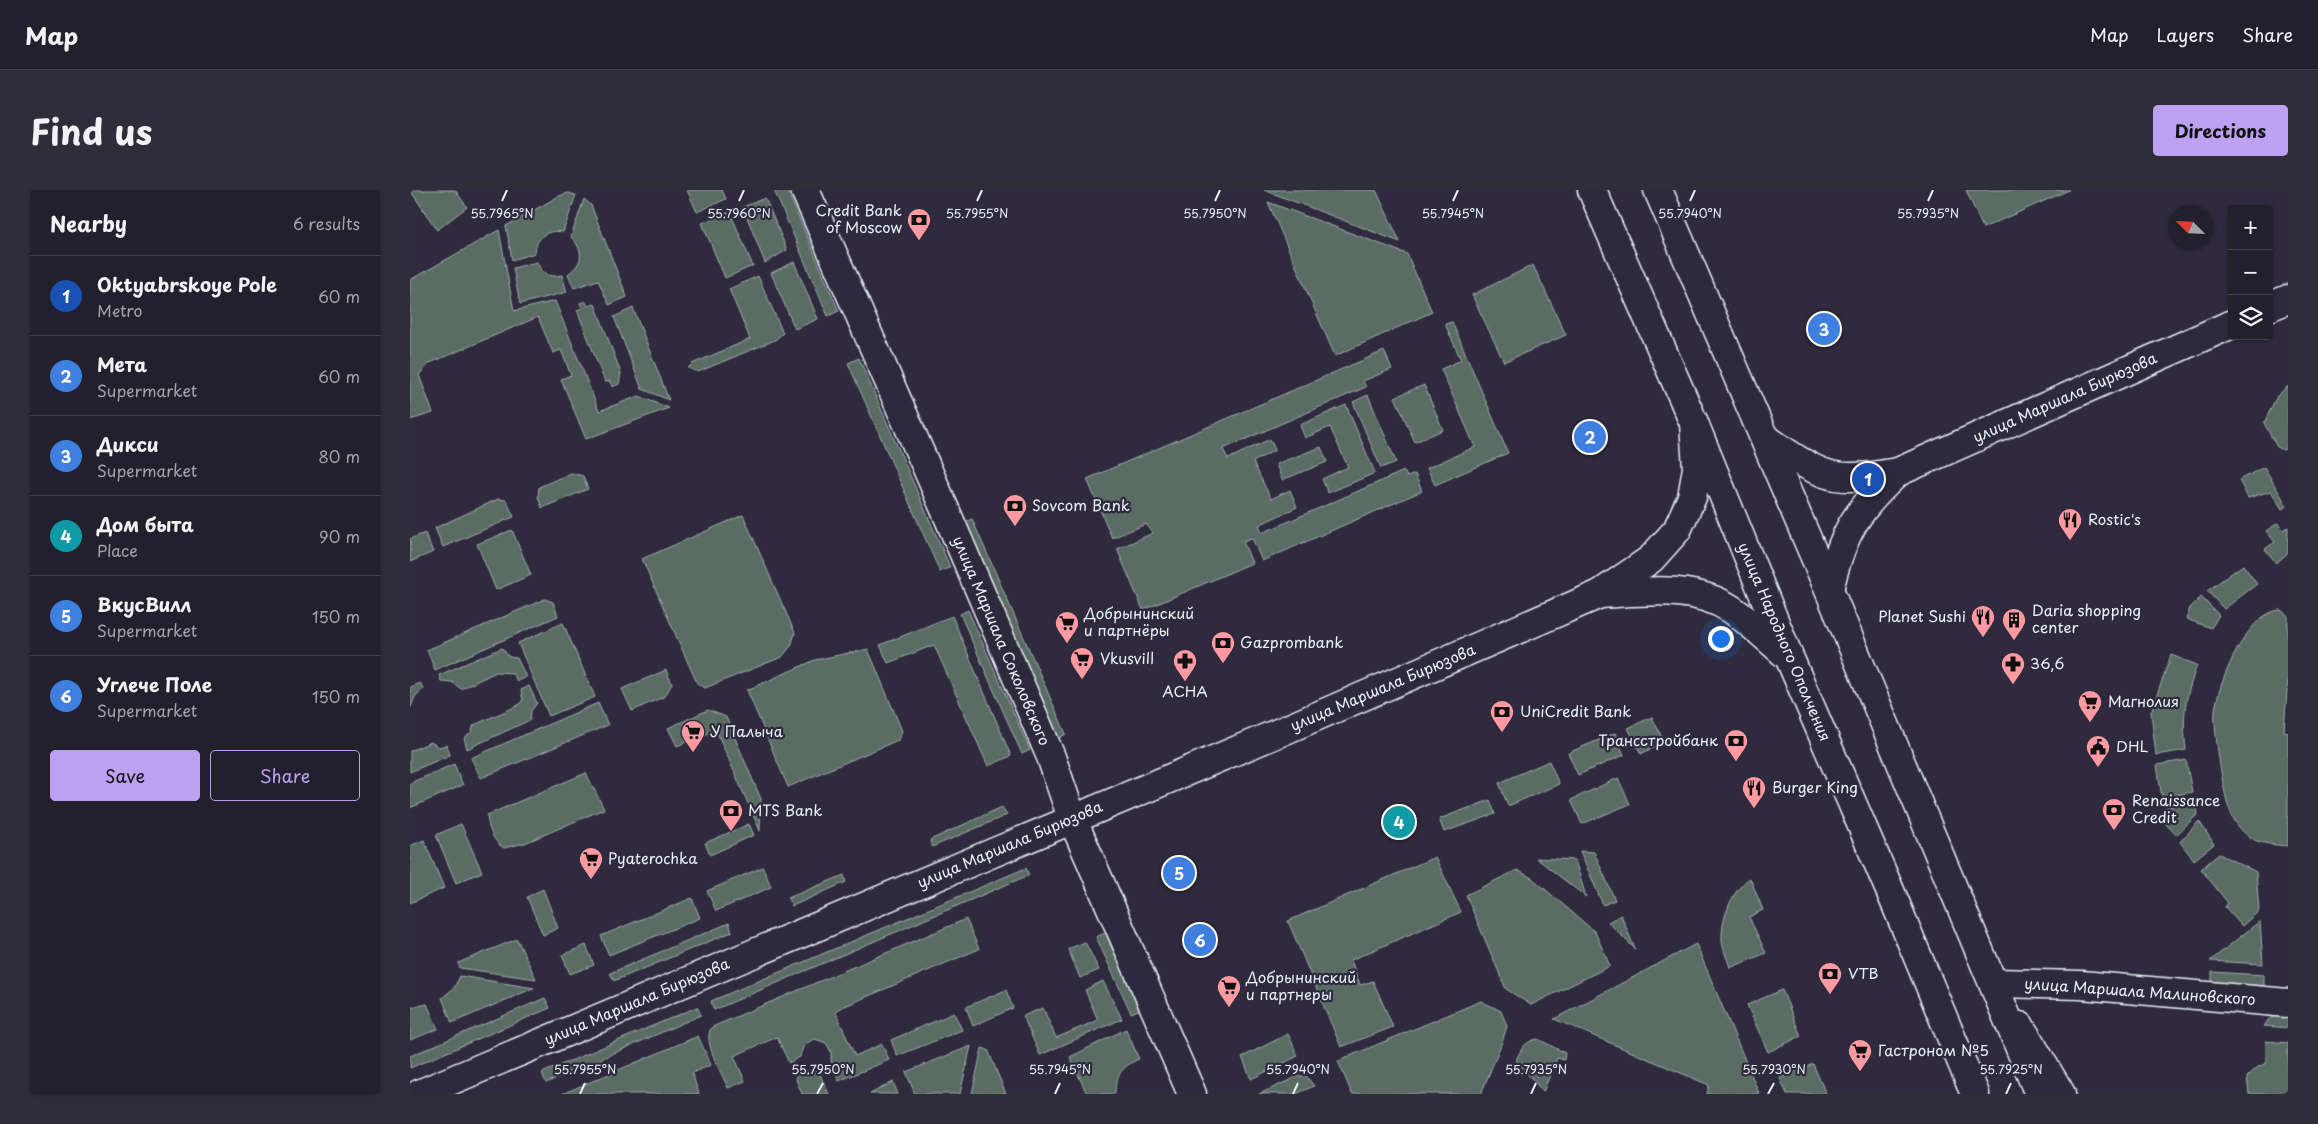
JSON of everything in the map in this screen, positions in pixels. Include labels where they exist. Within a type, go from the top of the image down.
[{"type":"main road","name":"улица Маршала Соколовского","points":[[805,190],[1051,757],[1072,818],[1192,1094]]},
{"type":"main road","name":"улица Народного Ополчения","points":[[1592,190],[1694,423],[1789,657],[1975,1094]]},
{"type":"main road","points":[[1658,190],[1765,438],[2040,1094]]},
{"type":"main road","points":[[2273,306],[2288,299]]},
{"type":"main road","name":"улица Маршала Бирюзова","points":[[1765,438],[1802,462],[1835,476],[1868,476],[1898,472],[2228,326]]},
{"type":"main road","name":"улица Маршала Бирюзова","points":[[419,1094],[1278,733],[1600,594],[1652,559],[1677,530],[1692,497],[1697,468],[1694,423]]},
{"type":"main road","name":"улица Маршала Бирюзова","points":[[1829,590],[1836,558],[1851,524],[1875,493],[1898,472]]},
{"type":"main road","name":"улица Маршала Бирюзова","points":[[1600,594],[1664,590],[1701,596],[1730,608],[1789,657]]},
{"type":"main road","points":[[1993,982],[2061,1094]]},
{"type":"main road","name":"улица Маршала Малиновского","points":[[1993,982],[2081,985],[2288,1003]]},
{"type":"green space","points":[[410,190],[455,190],[467,207],[437,230]]},
{"type":"green space","points":[[687,190],[722,190],[726,199],[697,212]]},
{"type":"green space","points":[[774,190],[787,190],[839,311],[828,316]]},
{"type":"green space","points":[[1264,190],[1376,190],[1400,242]]},
{"type":"green space","points":[[1966,190],[2069,190],[1983,228]]},
{"type":"green space","points":[[568,193],[576,195],[563,232],[557,231],[543,235],[536,247],[535,253],[512,260],[506,226],[559,196]]},
{"type":"green space","points":[[765,198],[787,250],[765,263],[743,207]]},
{"type":"green space","points":[[584,199],[591,205],[627,297],[609,305],[598,280],[574,288],[568,274],[579,261],[580,252],[571,237]]},
{"type":"green space","points":[[1268,202],[1407,254],[1432,312],[1335,356]]},
{"type":"green space","points":[[730,212],[753,266],[725,278],[702,223]]},
{"type":"green space","points":[[499,230],[514,311],[555,301],[599,411],[639,396],[669,408],[586,439],[561,379],[571,375],[561,350],[553,353],[538,317],[430,363],[419,375],[433,413],[410,420],[410,280]]},
{"type":"green space","points":[[537,262],[541,270],[546,274],[553,276],[562,275],[567,292],[520,304],[513,268]]},
{"type":"green space","points":[[794,262],[818,319],[795,329],[771,273]]},
{"type":"green space","points":[[1533,265],[1566,335],[1504,362],[1472,295]]},
{"type":"green space","points":[[758,276],[783,333],[775,340],[698,372],[688,368],[692,364],[750,339],[729,289]]},
{"type":"green space","points":[[585,301],[588,306],[595,304],[621,373],[619,384],[612,387],[610,381],[605,382],[577,310],[582,308],[580,303]]},
{"type":"green space","points":[[633,308],[669,400],[642,389],[614,317]]},
{"type":"green space","points":[[1452,322],[1508,453],[1435,485],[1427,468],[1475,447],[1441,369],[1461,360],[1445,324]]},
{"type":"green space","points":[[1384,351],[1392,369],[1363,381],[1366,387],[1223,449],[1228,459],[1270,439],[1275,450],[1253,462],[1271,499],[1290,490],[1297,507],[1259,525],[1262,533],[1404,471],[1407,477],[1415,474],[1422,491],[1262,561],[1252,538],[1243,541],[1252,563],[1143,610],[1117,549],[1153,533],[1146,524],[1112,538],[1087,479]]},
{"type":"green space","points":[[859,358],[950,567],[940,572],[848,363]]},
{"type":"green space","points":[[1424,385],[1443,430],[1415,442],[1395,397]]},
{"type":"green space","points":[[2288,386],[2288,448],[2283,450],[2277,447],[2264,423],[2277,396]]},
{"type":"green space","points":[[1368,395],[1396,462],[1381,468],[1353,402]]},
{"type":"green space","points":[[1346,405],[1375,473],[1328,493],[1322,479],[1348,467],[1330,427],[1305,438],[1300,425]]},
{"type":"green space","points":[[1321,447],[1327,462],[1282,480],[1276,464]]},
{"type":"green space","points":[[2264,467],[2287,506],[2282,509],[2271,491],[2248,498],[2239,480]]},
{"type":"green space","points":[[571,473],[583,476],[588,489],[542,508],[538,497],[539,487]]},
{"type":"green space","points":[[498,499],[506,500],[514,517],[443,547],[435,528]]},
{"type":"green space","points":[[743,515],[795,633],[791,646],[782,657],[705,688],[697,683],[642,559]]},
{"type":"green space","points":[[972,519],[1066,734],[1059,738],[965,522]]},
{"type":"green space","points":[[2278,523],[2283,530],[2288,527],[2288,553],[2276,563],[2265,549],[2275,542],[2266,531]]},
{"type":"green space","points":[[512,530],[531,575],[496,590],[477,544]]},
{"type":"green space","points":[[425,533],[433,552],[410,562],[410,539]]},
{"type":"green space","points":[[2243,565],[2257,584],[2224,609],[2207,591]]},
{"type":"green space","points":[[2201,597],[2219,615],[2211,628],[2186,619],[2190,608]]},
{"type":"green space","points":[[545,599],[553,602],[558,616],[435,670],[427,650]]},
{"type":"green space","points":[[968,610],[1030,750],[1022,754],[960,614]]},
{"type":"green space","points":[[2281,610],[2288,616],[2288,677],[2284,731],[2288,732],[2288,846],[2259,842],[2243,832],[2235,821],[2229,808],[2224,788],[2215,718],[2215,710],[2222,682],[2237,650],[2257,622],[2269,613]]},
{"type":"green space","points":[[952,616],[1011,756],[988,766],[934,645],[888,663],[880,645]]},
{"type":"green space","points":[[563,623],[595,697],[549,716],[518,643]]},
{"type":"green space","points":[[502,648],[509,657],[517,658],[526,677],[517,681],[512,673],[496,672],[461,689],[452,682],[441,681],[439,675]]},
{"type":"green space","points":[[868,649],[902,731],[898,740],[788,787],[747,690],[815,660]]},
{"type":"green space","points":[[2171,655],[2197,665],[2185,707],[2186,750],[2156,755],[2151,712]]},
{"type":"green space","points":[[666,670],[672,684],[665,696],[632,711],[622,689]]},
{"type":"green space","points":[[420,683],[423,688],[415,697],[410,709],[410,687]]},
{"type":"green space","points":[[529,686],[537,703],[531,711],[530,720],[467,749],[464,738],[471,733],[474,725],[517,706],[523,700],[521,690]]},
{"type":"green space","points":[[598,703],[608,725],[481,778],[471,758]]},
{"type":"green space","points":[[708,710],[726,717],[761,799],[760,831],[716,730],[677,746],[668,728]]},
{"type":"green space","points":[[1652,717],[1664,742],[1641,754],[1628,728]]},
{"type":"green space","points":[[1615,733],[1624,755],[1578,775],[1568,753]]},
{"type":"green space","points":[[431,742],[438,747],[447,745],[450,755],[410,772],[410,751]]},
{"type":"green space","points":[[2186,760],[2192,792],[2162,798],[2157,765]]},
{"type":"green space","points":[[1549,761],[1559,784],[1508,806],[1499,783]]},
{"type":"green space","points":[[454,764],[463,785],[410,808],[410,783]]},
{"type":"green space","points":[[586,773],[604,809],[525,843],[504,848],[494,838],[487,815]]},
{"type":"green space","points":[[1618,778],[1630,804],[1582,824],[1571,800]]},
{"type":"green space","points":[[1490,800],[1495,814],[1444,832],[1439,819]]},
{"type":"green space","points":[[2195,800],[2198,814],[2176,835],[2166,824],[2164,808]]},
{"type":"green space","points":[[1002,807],[1007,815],[932,847],[930,840]]},
{"type":"green space","points":[[2199,821],[2214,844],[2194,860],[2180,842]]},
{"type":"green space","points":[[461,824],[482,872],[456,883],[436,835]]},
{"type":"green space","points":[[749,824],[754,835],[710,855],[705,843]]},
{"type":"green space","points":[[424,840],[444,888],[410,903],[410,846]]},
{"type":"green space","points":[[1580,851],[1594,852],[1615,900],[1603,905]]},
{"type":"green space","points":[[2219,854],[2256,872],[2259,911],[2242,926],[2225,907],[2228,903],[2201,869]]},
{"type":"green space","points":[[1435,857],[1461,912],[1351,960],[1360,985],[1373,981],[1393,1027],[1341,1047],[1288,921]]},
{"type":"green space","points":[[1536,858],[1575,860],[1586,897]]},
{"type":"green space","points":[[763,867],[771,887],[716,911],[707,891]]},
{"type":"green space","points":[[1026,868],[1029,875],[714,1010],[711,1001]]},
{"type":"green space","points":[[1517,870],[1532,878],[1595,932],[1610,966],[1531,1005],[1506,989],[1466,895]]},
{"type":"green space","points":[[844,875],[846,882],[792,906],[788,898]]},
{"type":"green space","points":[[1750,878],[1763,910],[1749,917],[1766,953],[1730,968],[1722,941],[1724,920],[1738,889]]},
{"type":"green space","points":[[543,889],[558,928],[543,935],[527,897]]},
{"type":"green space","points":[[692,898],[700,918],[609,955],[601,936]]},
{"type":"green space","points":[[1621,915],[1635,949],[1608,922]]},
{"type":"green space","points":[[966,919],[979,949],[838,1009],[836,1013],[855,1056],[882,1044],[889,1060],[839,1081],[831,1061],[831,1052],[826,1043],[815,1039],[804,1046],[800,1057],[789,1063],[777,1037],[734,1056],[745,1081],[728,1088],[717,1066],[711,1048],[709,1033],[712,1027]]},
{"type":"green space","points":[[2260,921],[2263,964],[2210,961]]},
{"type":"green space","points":[[729,923],[732,932],[614,981],[610,973]]},
{"type":"green space","points":[[1109,931],[1141,1009],[1131,1013],[1096,937]]},
{"type":"green space","points":[[517,939],[536,979],[460,968],[458,963]]},
{"type":"green space","points":[[1085,942],[1099,970],[1080,978],[1068,949]]},
{"type":"green space","points":[[1696,944],[1759,1094],[1707,1094],[1709,1085],[1554,1019]]},
{"type":"green space","points":[[586,945],[594,965],[570,974],[562,955]]},
{"type":"green space","points":[[2212,972],[2264,975],[2264,988],[2212,986]]},
{"type":"green space","points":[[460,976],[534,988],[452,1023],[442,998],[454,988]]},
{"type":"green space","points":[[1103,981],[1122,1019],[1040,1055],[1023,1016],[1043,1008],[1056,1038],[1098,1020],[1085,990]]},
{"type":"green space","points":[[1006,990],[1013,1008],[973,1026],[966,1007]]},
{"type":"green space","points":[[1782,990],[1801,1036],[1768,1052],[1747,1005]]},
{"type":"green space","points":[[545,998],[550,1008],[410,1068],[410,1056]]},
{"type":"green space","points":[[1481,1001],[1501,1011],[1507,1026],[1481,1094],[1352,1094],[1338,1061]]},
{"type":"green space","points":[[427,1004],[438,1029],[410,1040],[410,1008]]},
{"type":"green space","points":[[697,1007],[701,1015],[546,1083],[542,1073]]},
{"type":"green space","points":[[954,1013],[962,1030],[897,1056],[891,1040]]},
{"type":"green space","points":[[2277,1015],[2288,1015],[2288,1028],[2264,1026],[2269,1019]]},
{"type":"green space","points":[[1126,1029],[1139,1059],[1128,1065],[1121,1072],[1116,1082],[1115,1094],[1087,1094],[1070,1057]]},
{"type":"green space","points":[[1288,1034],[1298,1056],[1251,1079],[1242,1057]]},
{"type":"green space","points":[[698,1036],[711,1065],[692,1073],[699,1094],[562,1094]]},
{"type":"green space","points":[[1538,1039],[1565,1053],[1564,1060],[1557,1058],[1543,1092],[1516,1060],[1524,1046]]},
{"type":"green space","points":[[2266,1041],[2288,1043],[2288,1094],[2249,1094],[2247,1077],[2259,1066],[2266,1064]]},
{"type":"green space","points":[[971,1046],[960,1094],[915,1094],[906,1072]]},
{"type":"green space","points":[[982,1048],[988,1050],[1006,1094],[972,1094]]},
{"type":"green space","points":[[1813,1064],[1826,1094],[1787,1094],[1780,1078]]},
{"type":"green space","points":[[812,1070],[818,1070],[829,1094],[802,1094],[795,1077]]},
{"type":"green space","points":[[1299,1076],[1306,1076],[1314,1086],[1296,1094],[1259,1094]]},
{"type":"green space","points":[[893,1082],[898,1094],[870,1094]]},
{"type":"place","name":"Credit Bank of Moscow","points":[[919,241]]},
{"type":"place","name":"Дикси","points":[[1824,329]]},
{"type":"place","name":"Мета","points":[[1590,437]]},
{"type":"place","name":"Oktyabrskoye Pole","points":[[1868,479]]},
{"type":"place","name":"Sovcom Bank","points":[[1015,527]]},
{"type":"place","name":"Rostic's","points":[[2070,541]]},
{"type":"place","name":"Planet Sushi","points":[[1983,638]]},
{"type":"place","name":"Daria shopping center","points":[[2014,641]]},
{"type":"place","name":"Добрынинский и партнёры","points":[[1067,644]]},
{"type":"place","name":"Gazprombank","points":[[1223,664]]},
{"type":"place","name":"Vkusvill","points":[[1082,680]]},
{"type":"place","name":"АСНА","points":[[1185,682]]},
{"type":"place","name":"36,6","points":[[2013,685]]},
{"type":"place","name":"Магнолия","points":[[2090,723]]},
{"type":"place","name":"UniCredit Bank","points":[[1502,733]]},
{"type":"place","name":"У Палыча","points":[[693,753]]},
{"type":"place","name":"Трансстройбанк","points":[[1736,762]]},
{"type":"place","name":"DHL","points":[[2098,768]]},
{"type":"place","name":"Burger King","points":[[1754,809]]},
{"type":"place","name":"Дом быта","points":[[1399,822]]},
{"type":"place","name":"Renaissance Credit","points":[[2114,831]]},
{"type":"place","name":"MTS Bank","points":[[731,832]]},
{"type":"place","name":"ВкусВилл","points":[[1179,873]]},
{"type":"place","name":"Pyaterochka","points":[[591,880]]},
{"type":"place","name":"Углече Поле","points":[[1200,940]]},
{"type":"place","name":"VTB","points":[[1830,995]]},
{"type":"place","name":"Добрынинский и партнеры","points":[[1229,1008]]},
{"type":"place","name":"Гастроном №5","points":[[1860,1072]]}]
